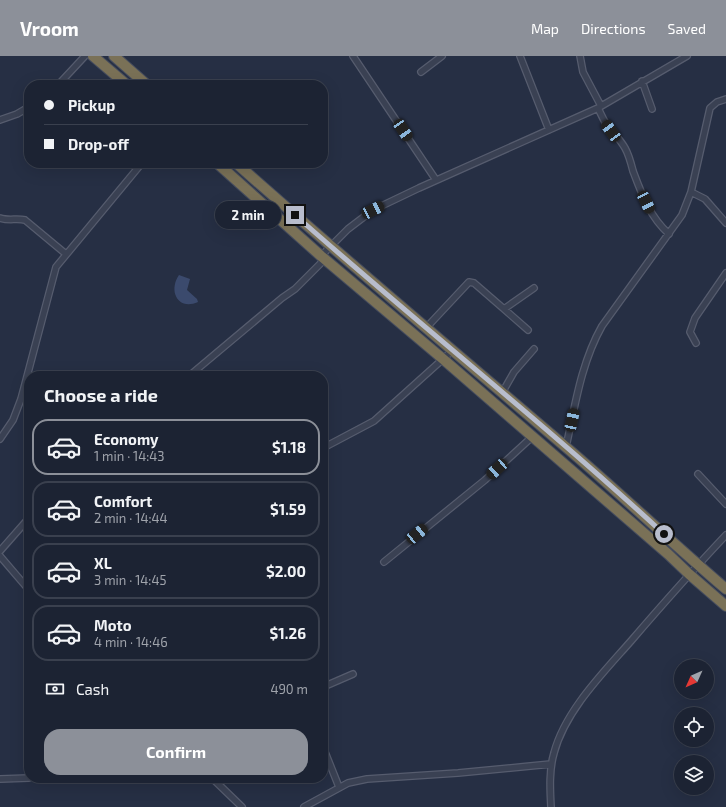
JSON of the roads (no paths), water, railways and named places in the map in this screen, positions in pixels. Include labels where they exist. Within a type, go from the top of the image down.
[{"type":"highway","points":[[93,56],[121,80]]},
{"type":"highway","points":[[114,56],[141,80]]},
{"type":"highway","points":[[223,168],[323,257],[444,359],[726,606]]},
{"type":"highway","points":[[242,168],[330,246],[631,503],[698,565],[726,588]]},
{"type":"street","points":[[63,80],[85,56]]},
{"type":"street","points":[[353,56],[436,180]]},
{"type":"street","points":[[421,72],[442,56]]},
{"type":"street","points":[[520,56],[549,130]]},
{"type":"street","points":[[580,56],[583,72],[599,107],[603,120],[611,131],[620,139],[626,150],[640,192],[651,213],[669,234]]},
{"type":"street","points":[[195,371],[282,298],[295,289],[323,257],[330,246],[348,229],[373,210],[599,107],[687,56]]},
{"type":"street","points":[[642,81],[652,109]]},
{"type":"street","points":[[566,447],[584,366],[593,343],[602,326],[682,215],[691,192],[710,108],[717,102],[726,99]]},
{"type":"street","points":[[0,120],[24,111]]},
{"type":"street","points":[[28,371],[54,271],[66,254],[138,168]]},
{"type":"street","points":[[691,192],[704,199],[726,223]]},
{"type":"street","points":[[0,218],[5,220],[25,220],[66,254]]},
{"type":"street","points":[[696,343],[690,332],[695,318],[726,273]]},
{"type":"street","points":[[426,328],[469,282],[474,283],[528,330]]},
{"type":"street","points":[[504,309],[534,288]]},
{"type":"street","points":[[502,393],[514,372],[534,349]]},
{"type":"street","points":[[328,445],[374,421],[453,350]]},
{"type":"street","points":[[0,439],[13,420],[24,387]]},
{"type":"street","points":[[384,562],[485,480],[532,437]]},
{"type":"street","points":[[698,474],[726,504]]},
{"type":"street","points":[[0,551],[24,524]]},
{"type":"street","points":[[550,807],[551,764],[554,752],[563,731],[586,692],[688,574],[726,535]]},
{"type":"street","points":[[0,556],[24,584]]},
{"type":"street","points":[[328,685],[353,674]]},
{"type":"street","points":[[328,760],[339,788]]},
{"type":"street","points":[[304,807],[348,783],[367,779],[458,773],[551,764]]},
{"type":"street","points":[[0,779],[24,778]]},
{"type":"street","points":[[217,783],[242,807]]},
{"type":"water","points":[[179,275],[190,279],[187,290],[197,299],[198,302],[185,304],[180,302],[177,298],[175,287]]}]
